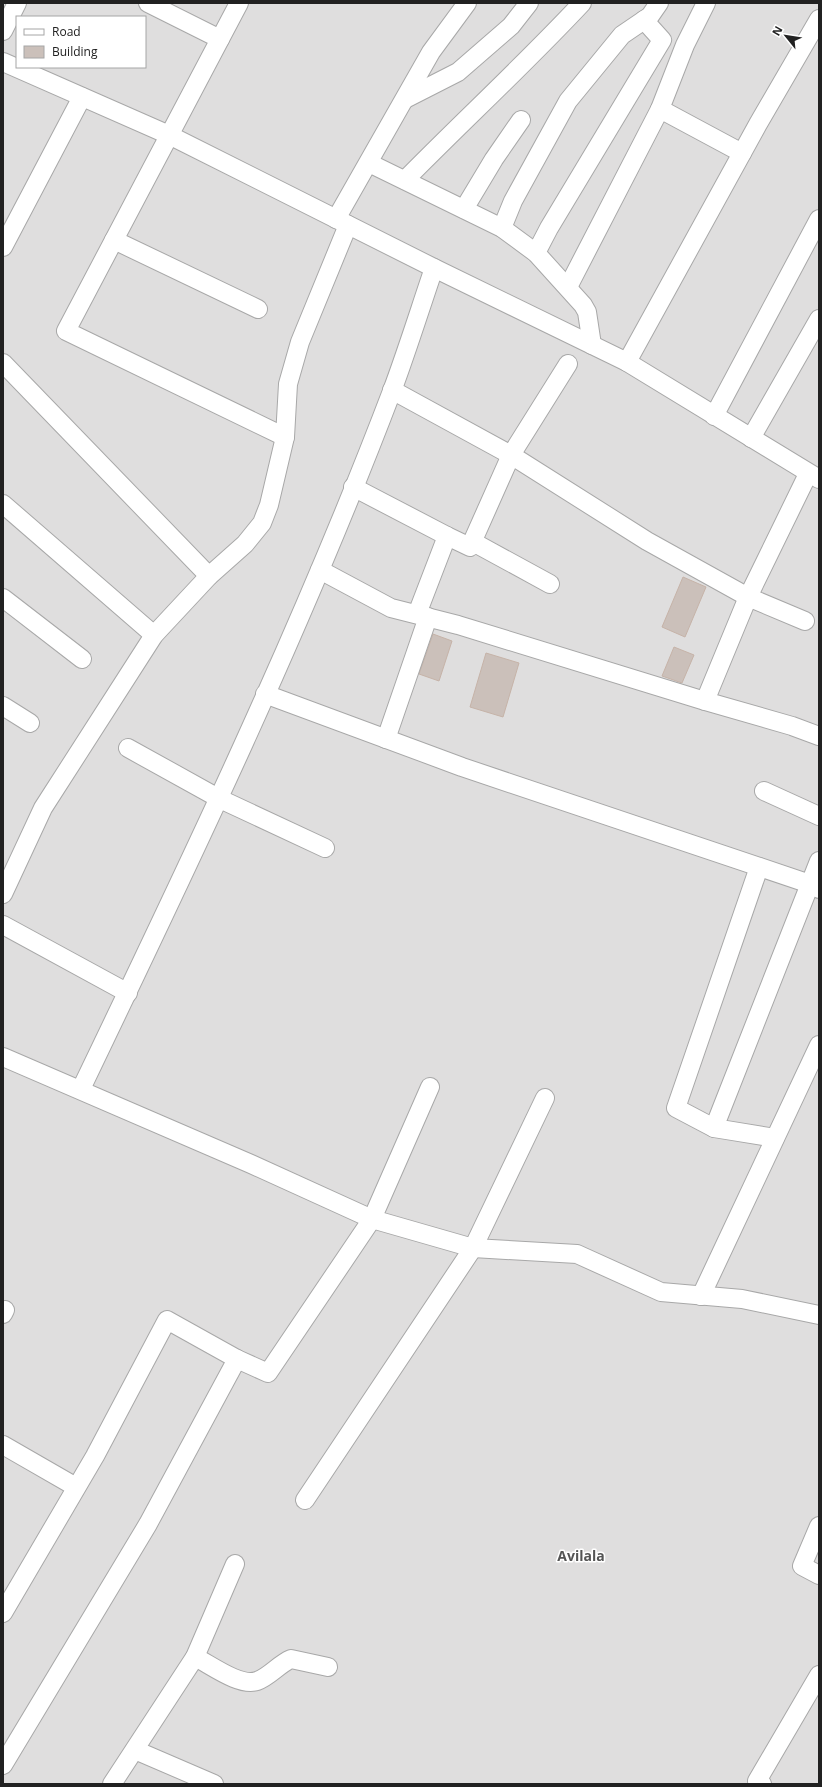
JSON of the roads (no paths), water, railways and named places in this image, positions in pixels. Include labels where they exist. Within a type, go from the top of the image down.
[{"type":"street","points":[[3,31],[17,3]]},
{"type":"street","points":[[148,3],[220,39]]},
{"type":"street","points":[[239,3],[66,331],[285,437]]},
{"type":"street","points":[[3,894],[43,808],[154,635],[209,576],[245,544],[262,523],[269,505],[285,437],[288,384],[300,342],[342,222],[369,162],[431,52],[467,3]]},
{"type":"street","points":[[405,99],[458,72],[511,26],[529,3]]},
{"type":"street","points":[[405,180],[462,122],[548,40],[582,3]]},
{"type":"street","points":[[502,228],[513,201],[568,101],[622,36],[650,16],[659,3]]},
{"type":"street","points":[[568,287],[660,109],[685,45],[706,3]]},
{"type":"street","points":[[627,362],[742,153],[819,19]]},
{"type":"street","points":[[536,253],[549,228],[662,40],[644,20]]},
{"type":"street","points":[[3,62],[16,68]]},
{"type":"street","points":[[17,68],[169,135],[434,268],[627,362],[814,476],[748,596],[705,701]]},
{"type":"street","points":[[3,247],[82,97]]},
{"type":"street","points":[[660,109],[742,153]]},
{"type":"street","points":[[464,209],[494,159],[522,120]]},
{"type":"street","points":[[369,162],[502,228],[536,253],[583,305],[586,312],[592,345]]},
{"type":"street","points":[[714,416],[819,219]]},
{"type":"street","points":[[114,240],[258,310]]},
{"type":"street","points":[[82,1089],[220,800],[320,570],[392,390],[434,268]]},
{"type":"street","points":[[751,438],[819,319]]},
{"type":"street","points":[[3,363],[209,576]]},
{"type":"street","points":[[353,487],[470,547],[511,455],[568,364]]},
{"type":"street","points":[[392,390],[511,455],[647,541],[748,596],[805,621]]},
{"type":"street","points":[[3,504],[154,635]]},
{"type":"street","points":[[386,739],[447,536]]},
{"type":"street","points":[[472,542],[550,584]]},
{"type":"street","points":[[320,570],[392,608],[792,726],[819,736]]},
{"type":"street","points":[[3,598],[82,659]]},
{"type":"street","points":[[265,694],[462,767],[814,886]]},
{"type":"street","points":[[3,706],[30,723]]},
{"type":"street","points":[[128,748],[220,800],[325,848]]},
{"type":"street","points":[[764,791],[819,816]]},
{"type":"street","points":[[714,1128],[814,886],[819,861]]},
{"type":"street","points":[[760,867],[676,1108],[714,1128],[775,1138]]},
{"type":"street","points":[[3,924],[128,993]]},
{"type":"street","points":[[701,1296],[819,1045]]},
{"type":"street","points":[[3,1057],[82,1089],[372,1219],[474,1248],[577,1254],[661,1292],[816,1309]]},
{"type":"street","points":[[3,1613],[95,1456],[167,1320],[237,1359],[268,1373],[372,1219],[430,1087]]},
{"type":"street","points":[[305,1500],[474,1248],[545,1098]]},
{"type":"street","points":[[3,1765],[148,1524],[237,1359]]},
{"type":"street","points":[[3,1445],[76,1487]]},
{"type":"street","points":[[819,1526],[802,1566],[819,1575]]},
{"type":"street","points":[[112,1784],[195,1657],[235,1564]]},
{"type":"street","points":[[195,1657],[237,1680],[248,1683],[258,1680],[291,1659],[328,1666]]},
{"type":"street","points":[[762,1784],[757,1781],[819,1675]]},
{"type":"street","points":[[135,1750],[214,1784]]},
{"type":"district","name":"Avilala","points":[[581,1556]]}]
